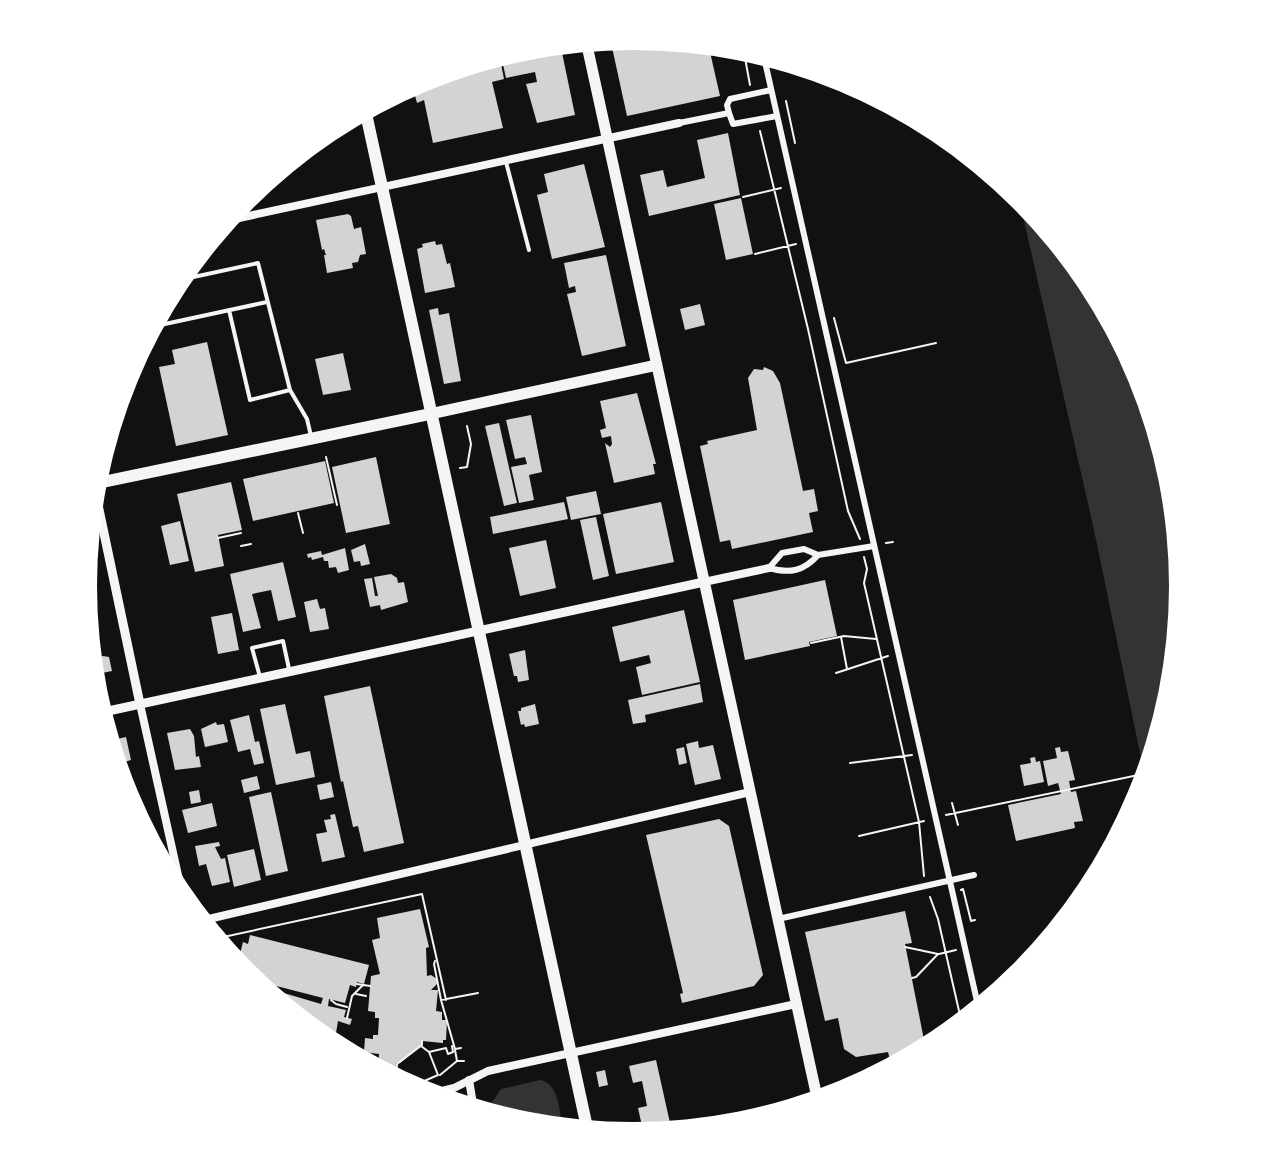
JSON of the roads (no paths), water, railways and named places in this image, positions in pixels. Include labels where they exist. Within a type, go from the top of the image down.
[{"type":"main road","points":[[588,52],[815,1090]]},
{"type":"main road","points":[[367,121],[585,1120]]},
{"type":"main road","points":[[107,480],[657,365]]},
{"type":"street","points":[[766,67],[976,997]]},
{"type":"street","points":[[771,90],[730,99],[727,105],[733,124],[777,116]]},
{"type":"street","points":[[245,216],[729,113]]},
{"type":"street","points":[[101,522],[176,865]]},
{"type":"street","points":[[769,568],[782,553],[804,549],[818,555],[874,546]]},
{"type":"street","points":[[112,710],[769,568],[785,572],[806,568],[818,555]]},
{"type":"street","points":[[213,918],[750,792]]},
{"type":"street","points":[[778,919],[974,875]]},
{"type":"street","points":[[449,1089],[488,1071],[796,1004]]},
{"type":"street","points":[[469,1080],[472,1097]]},
{"type":"lane","points":[[506,159],[529,250]]},
{"type":"lane","points":[[196,277],[258,263],[290,390],[307,419],[311,439]]},
{"type":"lane","points":[[166,324],[267,302]]},
{"type":"lane","points":[[229,310],[250,400],[290,390]]},
{"type":"lane","points":[[261,678],[252,648],[283,641],[290,672]]}]
